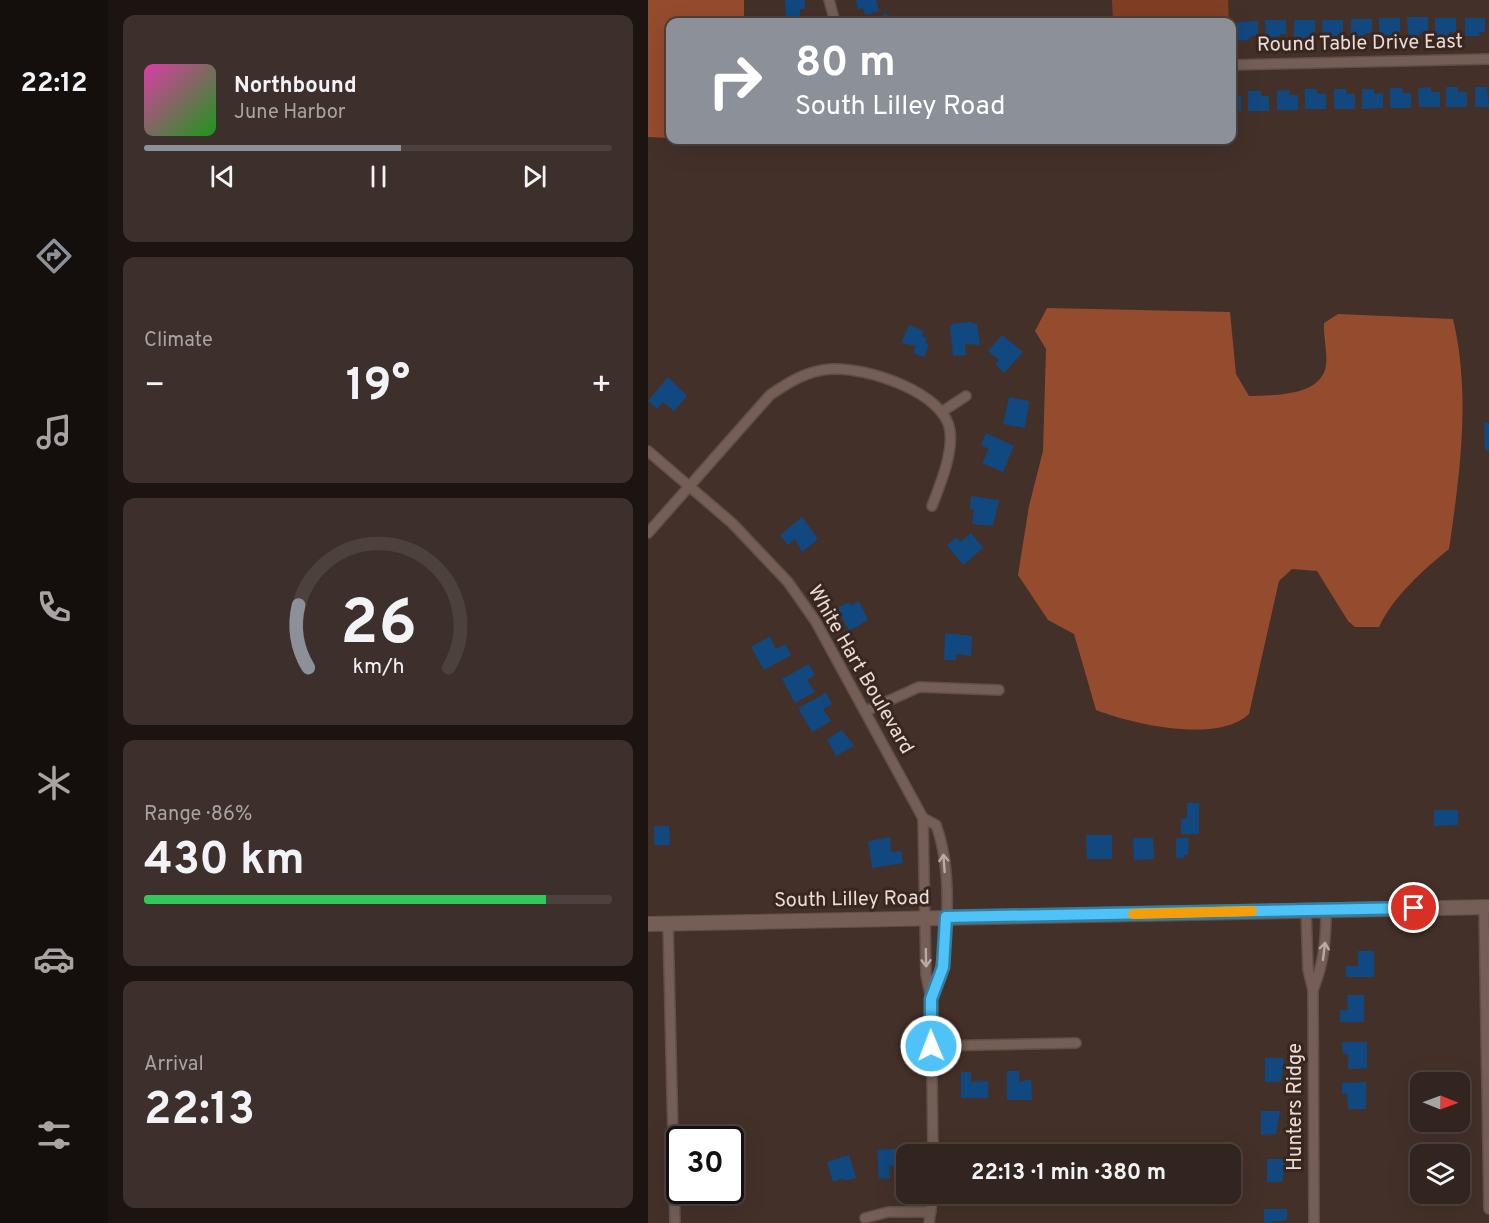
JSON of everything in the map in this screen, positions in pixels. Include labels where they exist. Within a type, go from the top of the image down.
[{"type":"street","points":[[829,0],[834,18]]},
{"type":"street","name":"Round Table Drive East","points":[[1236,65],[1489,59]]},
{"type":"street","points":[[648,533],[770,395],[794,378],[831,369],[848,370],[887,379],[916,391],[943,411],[950,431],[948,449],[932,506]]},
{"type":"street","points":[[943,411],[966,396]]},
{"type":"street","name":"White Hart Boulevard","points":[[648,451],[732,523],[788,582],[816,622],[923,818],[926,975],[931,999]]},
{"type":"street","points":[[866,711],[919,687],[999,690]]},
{"type":"street","name":"White Hart Boulevard","points":[[923,818],[936,825],[943,843],[946,917],[943,967],[931,999]]},
{"type":"street","points":[[1487,907],[1489,1209]]},
{"type":"street","name":"South Lilley Road","points":[[648,924],[1487,907]]},
{"type":"street","name":"Hunters Ridge","points":[[1306,910],[1308,969],[1313,990],[1314,1223]]},
{"type":"street","name":"Hunters Ridge","points":[[1313,990],[1322,968],[1326,910]]},
{"type":"street","points":[[668,923],[675,1223]]},
{"type":"street","points":[[931,999],[933,1144]]},
{"type":"street","points":[[931,1046],[1076,1043]]},
{"type":"street","points":[[929,1223],[932,1204]]},
{"type":"street","points":[[865,1218],[888,1212],[931,1212]]},
{"type":"shaded area","points":[[648,0],[744,0],[744,18],[666,18],[666,138],[648,137]]},
{"type":"shaded area","points":[[1112,0],[1228,0],[1229,18],[1113,18]]},
{"type":"shaded area","points":[[1047,308],[1230,312],[1236,374],[1249,396],[1292,393],[1303,390],[1320,379],[1326,365],[1324,323],[1338,314],[1453,319],[1462,376],[1463,405],[1460,463],[1449,549],[1400,595],[1379,627],[1355,627],[1348,621],[1317,571],[1292,569],[1279,581],[1249,714],[1235,723],[1196,730],[1174,728],[1131,721],[1096,710],[1074,634],[1048,620],[1018,575],[1029,506],[1043,451],[1046,349],[1035,331]]},
{"type":"building","points":[[785,0],[805,0],[805,9],[800,9],[800,18],[786,18]]},
{"type":"building","points":[[856,0],[876,0],[879,11],[865,15],[863,8],[858,10]]},
{"type":"building","points":[[885,13],[893,18],[881,18]]},
{"type":"building","points":[[1407,17],[1428,17],[1428,31],[1423,31],[1418,36],[1408,37]]},
{"type":"building","points":[[1379,18],[1400,18],[1400,32],[1394,32],[1390,37],[1379,37]]},
{"type":"building","points":[[1435,18],[1456,18],[1456,32],[1450,32],[1446,37],[1435,37]]},
{"type":"building","points":[[1465,18],[1485,18],[1485,32],[1479,32],[1480,36],[1465,36]]},
{"type":"building","points":[[1351,19],[1372,19],[1372,33],[1366,33],[1361,38],[1351,38]]},
{"type":"building","points":[[1265,20],[1286,20],[1286,34],[1281,34],[1276,39],[1266,39]]},
{"type":"building","points":[[1294,20],[1315,20],[1315,37],[1294,39]]},
{"type":"building","points":[[1322,20],[1343,20],[1343,34],[1338,34],[1333,39],[1323,39]]},
{"type":"building","points":[[1258,21],[1258,35],[1248,40],[1237,41],[1237,22]]},
{"type":"building","points":[[1431,87],[1431,92],[1440,92],[1440,107],[1419,107],[1418,88]]},
{"type":"building","points":[[1446,87],[1458,87],[1458,92],[1467,92],[1467,107],[1446,107]]},
{"type":"building","points":[[1475,87],[1487,87],[1489,107],[1475,107]]},
{"type":"building","points":[[1390,88],[1402,88],[1403,93],[1411,93],[1411,108],[1390,108]]},
{"type":"building","points":[[1305,89],[1317,89],[1317,94],[1326,94],[1326,109],[1305,109]]},
{"type":"building","points":[[1334,89],[1346,89],[1346,94],[1355,94],[1355,109],[1334,109]]},
{"type":"building","points":[[1362,89],[1374,89],[1374,94],[1383,93],[1383,108],[1362,109]]},
{"type":"building","points":[[1289,90],[1289,95],[1298,95],[1298,110],[1277,110],[1277,91]]},
{"type":"building","points":[[1248,91],[1261,91],[1261,96],[1269,96],[1269,111],[1248,111]]},
{"type":"building","points":[[1236,96],[1241,96],[1241,111],[1236,111]]},
{"type":"building","points":[[970,322],[977,324],[980,345],[965,344],[966,355],[953,356],[950,327],[952,324]]},
{"type":"building","points":[[909,325],[924,331],[922,336],[927,338],[925,343],[929,345],[924,357],[913,353],[916,346],[901,343]]},
{"type":"building","points":[[1002,335],[1023,352],[1004,373],[995,364],[999,360],[988,351]]},
{"type":"building","points":[[668,377],[687,396],[674,411],[663,402],[657,409],[648,401]]},
{"type":"building","points":[[1009,397],[1029,401],[1025,428],[1003,424]]},
{"type":"building","points":[[1484,423],[1489,423],[1489,450],[1485,450]]},
{"type":"building","points":[[986,433],[1014,446],[1003,472],[982,463],[989,449],[981,445]]},
{"type":"building","points":[[971,496],[999,500],[993,526],[972,524],[974,509],[970,509]]},
{"type":"building","points":[[802,517],[818,539],[802,552],[795,539],[788,545],[780,535]]},
{"type":"building","points":[[971,533],[983,548],[963,565],[947,545],[957,537],[960,542]]},
{"type":"building","points":[[859,601],[868,620],[849,631],[837,608],[849,602],[851,606]]},
{"type":"building","points":[[945,633],[972,636],[971,656],[957,654],[956,660],[944,660]]},
{"type":"building","points":[[770,636],[776,649],[785,644],[791,655],[764,670],[751,647]]},
{"type":"building","points":[[809,664],[815,675],[807,680],[815,692],[795,703],[782,679]]},
{"type":"building","points":[[826,693],[832,704],[823,709],[831,721],[812,732],[798,708]]},
{"type":"building","points":[[842,730],[854,746],[836,756],[827,739]]},
{"type":"building","points":[[1187,803],[1199,803],[1199,834],[1181,834],[1181,819],[1187,819]]},
{"type":"building","points":[[1434,810],[1458,810],[1458,825],[1434,826]]},
{"type":"building","points":[[654,826],[669,826],[670,845],[654,845]]},
{"type":"building","points":[[1086,835],[1112,835],[1112,859],[1087,859]]},
{"type":"building","points":[[890,837],[891,852],[901,851],[903,863],[872,868],[868,841]]},
{"type":"building","points":[[1133,838],[1153,838],[1154,859],[1134,860]]},
{"type":"building","points":[[1176,838],[1189,838],[1188,855],[1184,855],[1184,858],[1176,858]]},
{"type":"building","points":[[1358,951],[1374,951],[1374,977],[1346,977],[1346,966],[1358,966]]},
{"type":"building","points":[[1347,995],[1364,995],[1364,1022],[1340,1022],[1340,1010],[1348,1010]]},
{"type":"building","points":[[1342,1042],[1367,1042],[1367,1068],[1348,1069],[1348,1054],[1343,1054]]},
{"type":"building","points":[[1265,1058],[1284,1058],[1281,1082],[1265,1082]]},
{"type":"building","points":[[1007,1071],[1019,1071],[1019,1082],[1031,1079],[1032,1100],[1007,1100]]},
{"type":"building","points":[[961,1072],[971,1072],[971,1082],[988,1081],[988,1098],[961,1098]]},
{"type":"building","points":[[1366,1082],[1366,1109],[1348,1109],[1347,1094],[1342,1094],[1342,1083]]},
{"type":"building","points":[[1261,1111],[1280,1111],[1276,1134],[1261,1135]]},
{"type":"building","points":[[896,1148],[896,1166],[889,1166],[890,1178],[879,1179],[877,1150]]},
{"type":"building","points":[[849,1155],[856,1178],[844,1181],[843,1178],[833,1182],[827,1162]]},
{"type":"building","points":[[1267,1159],[1286,1159],[1282,1182],[1267,1182]]},
{"type":"building","points":[[1264,1209],[1287,1209],[1287,1220],[1264,1223]]},
{"type":"slow traffic","points":[[1133,914],[1252,911]]},
{"type":"route","points":[[931,1046],[931,999],[943,967],[946,917],[1414,908]]}]
